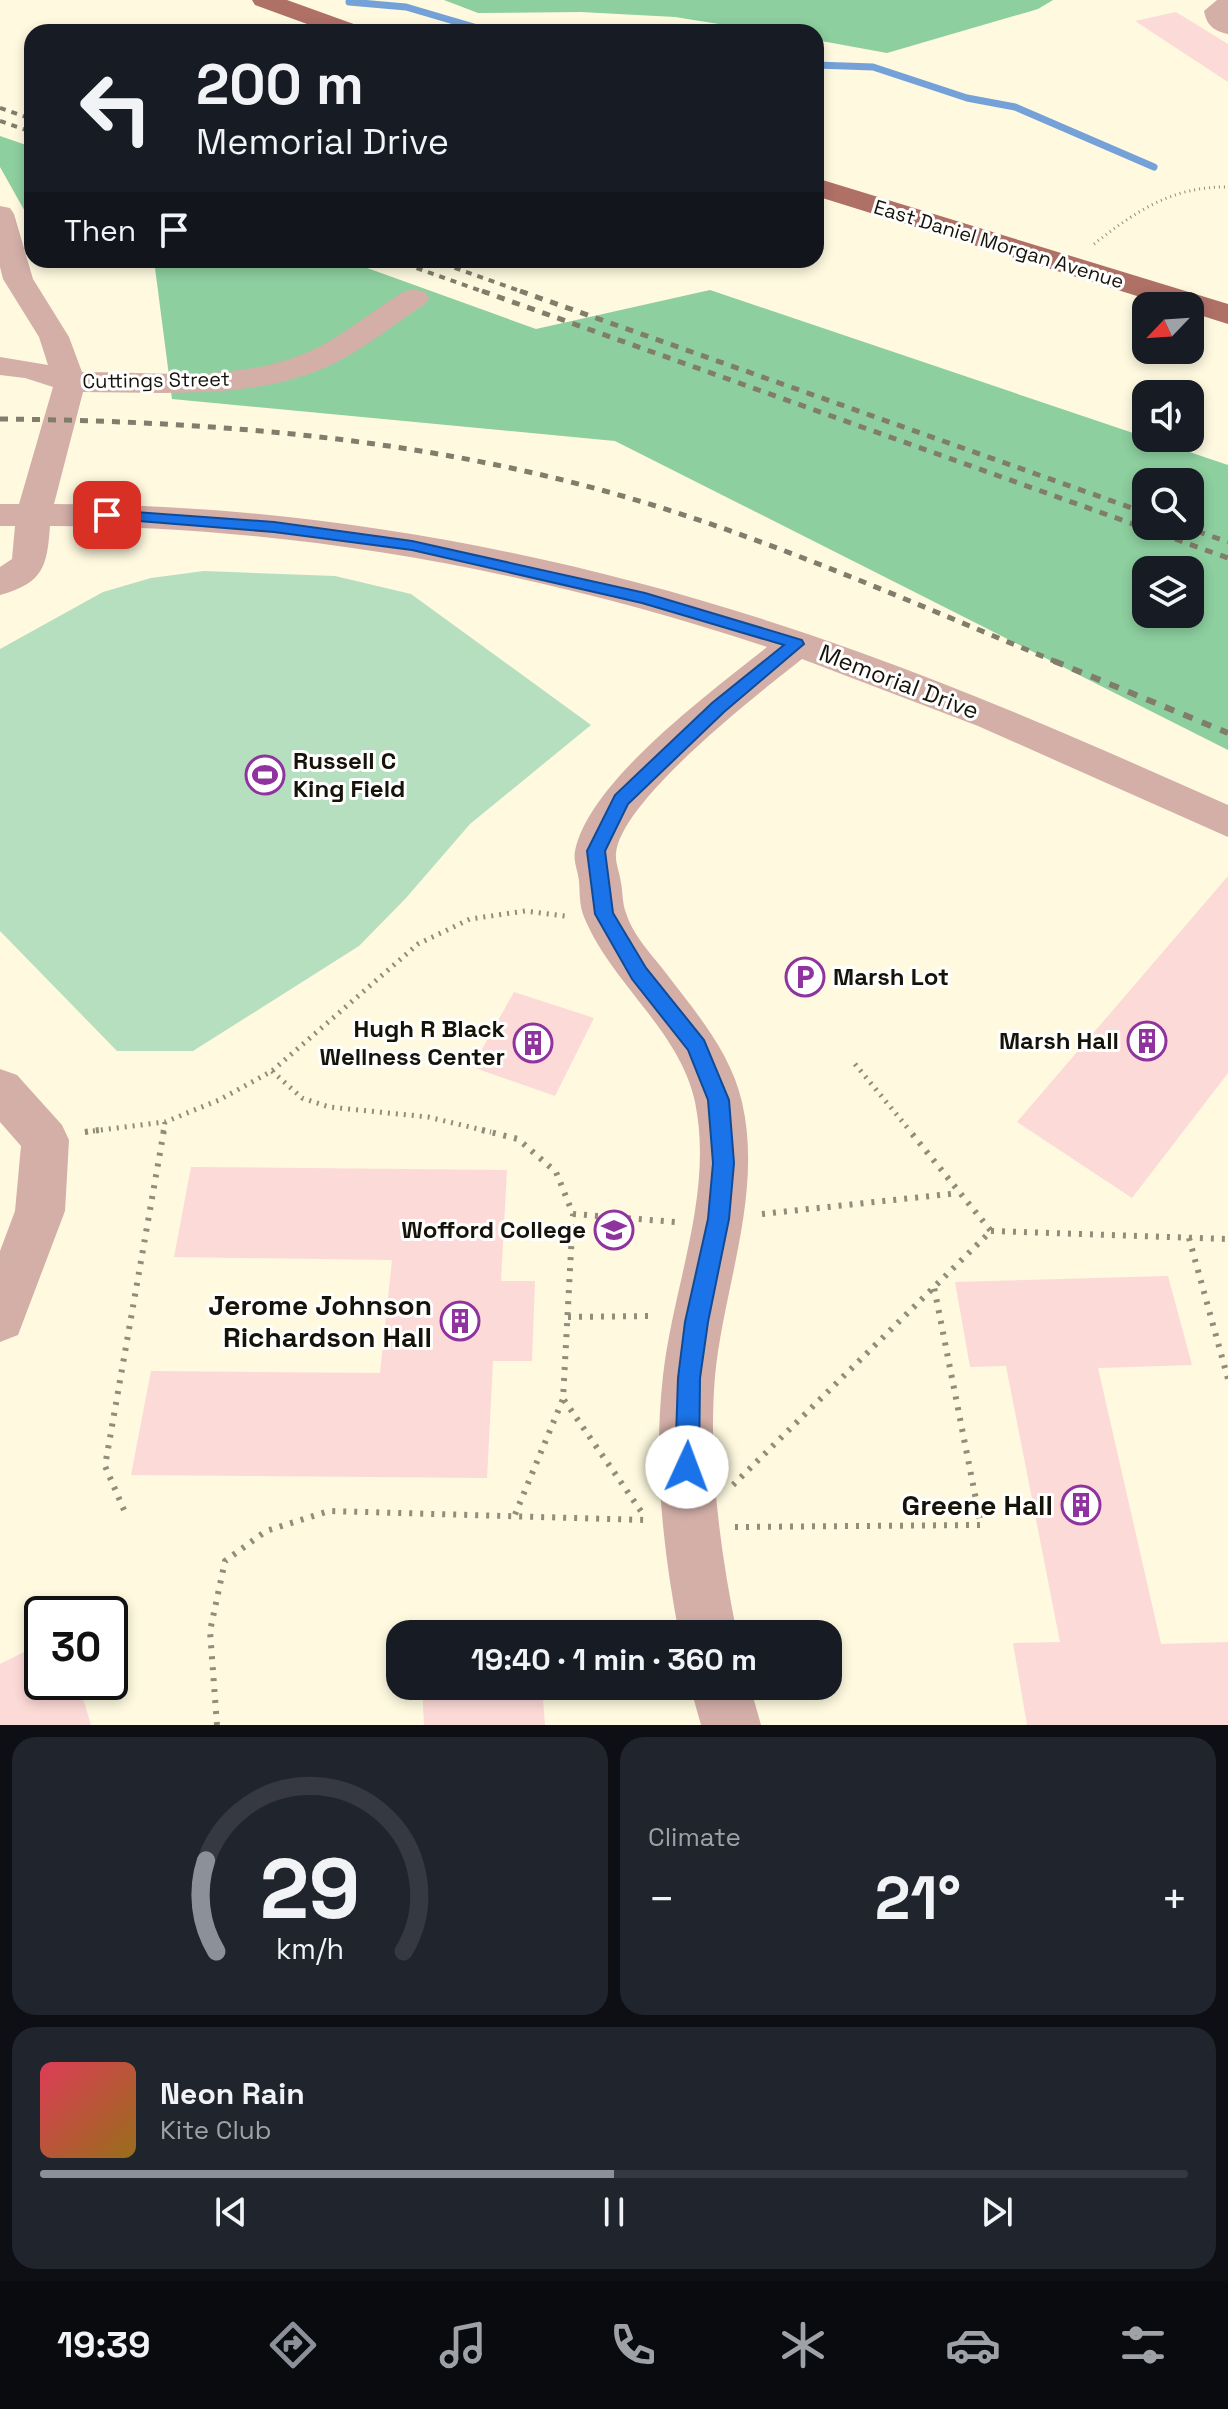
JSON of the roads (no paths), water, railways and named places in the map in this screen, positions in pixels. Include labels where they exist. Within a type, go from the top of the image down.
[{"type":"main road","points":[[264,0],[331,24]]},
{"type":"main road","name":"East Daniel Morgan Avenue","points":[[824,189],[1228,314]]},
{"type":"street","points":[[1228,3],[1216,11],[1218,21],[1228,27]]},
{"type":"street","points":[[0,214],[18,279],[54,337],[70,382],[17,514],[29,564],[0,583]]},
{"type":"street","name":"Cuttings Street","points":[[0,366],[29,369],[70,382],[217,382],[280,372],[326,355],[414,298]]},
{"type":"street","name":"Memorial Drive","points":[[17,514],[180,518],[412,546],[645,598],[796,644],[958,703],[1228,822]]},
{"type":"street","points":[[703,1620],[669,1524],[686,1497],[689,1378],[718,1219],[723,1163],[718,1100],[697,1046],[639,974],[604,914],[596,851],[622,800],[718,707],[796,644]]},
{"type":"street","points":[[0,1089],[45,1140],[40,1211],[0,1318]]},
{"type":"street","points":[[724,1700],[731,1725]]},
{"type":"waterway","points":[[349,2],[406,7],[464,24]]},
{"type":"waterway","points":[[824,65],[873,67],[967,98],[1015,107],[1154,167]]},
{"type":"railway","points":[[0,108],[24,116]]},
{"type":"railway","points":[[0,121],[24,129]]},
{"type":"railway","points":[[417,268],[487,293]]},
{"type":"railway","points":[[455,268],[526,293]]},
{"type":"railway","points":[[482,291],[1228,558]]},
{"type":"railway","points":[[520,291],[1132,508]]},
{"type":"railway","points":[[0,419],[155,424],[309,436],[461,458],[537,474],[612,493],[726,529],[1059,663]]},
{"type":"railway","points":[[1204,534],[1228,542]]},
{"type":"railway","points":[[1054,661],[1228,733]]},
{"type":"place","name":"Russell C King Field","points":[[265,775]]},
{"type":"place","name":"Marsh Lot","points":[[805,977]]},
{"type":"place","name":"Marsh Hall","points":[[1147,1041]]},
{"type":"place","name":"Hugh R Black Wellness Center","points":[[533,1043]]},
{"type":"place","name":"Wofford College","points":[[614,1230]]},
{"type":"place","name":"Jerome Johnson Richardson Hall","points":[[460,1321]]},
{"type":"place","name":"Greene Hall","points":[[1081,1505]]}]
